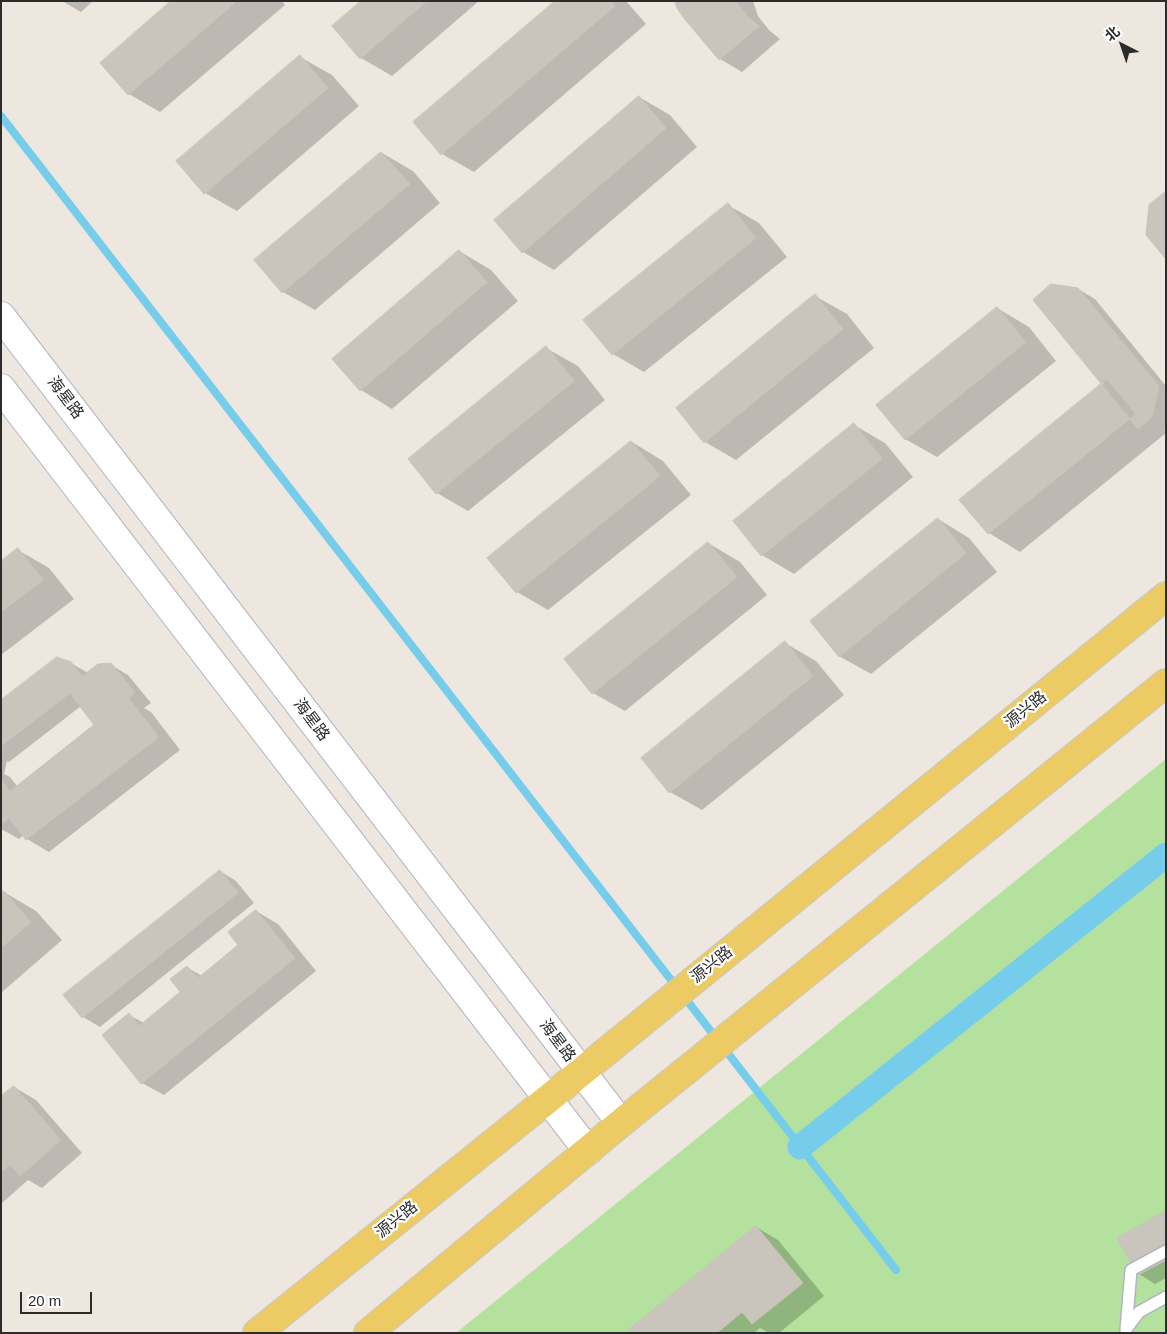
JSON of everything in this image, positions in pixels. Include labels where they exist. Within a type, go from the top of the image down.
[{"type":"main road","name":"海星路","points":[[1,316],[621,1123]]},
{"type":"main road","points":[[1,388],[588,1150]]},
{"type":"main road","name":"源兴路","points":[[257,1333],[548,1099],[1166,596]]},
{"type":"main road","points":[[368,1333],[621,1123],[1166,683]]},
{"type":"lane","points":[[1126,1331],[1131,1270],[1166,1251]]},
{"type":"lane","points":[[1126,1331],[1139,1312],[1166,1298]]},
{"type":"green space","points":[[1166,759],[1166,1333],[456,1333]]},
{"type":"building","points":[[171,1],[237,1],[128,95],[100,63]]},
{"type":"building","points":[[361,1],[427,1],[360,59],[332,26]]},
{"type":"building","points":[[555,1],[611,1],[615,6],[441,155],[413,122]]},
{"type":"building","points":[[675,1],[736,1],[747,16],[759,26],[719,60],[683,17]]},
{"type":"building","points":[[300,55],[328,88],[204,194],[176,161]]},
{"type":"building","points":[[639,96],[666,128],[522,253],[494,220]]},
{"type":"building","points":[[381,152],[410,184],[282,293],[254,260]]},
{"type":"building","points":[[1165,192],[1166,259],[1146,235],[1149,205]]},
{"type":"building","points":[[728,203],[756,238],[612,355],[583,320]]},
{"type":"building","points":[[459,250],[487,282],[360,391],[332,359]]},
{"type":"building","points":[[1051,284],[1078,288],[1159,386],[1152,417],[1138,429],[1033,300]]},
{"type":"building","points":[[815,294],[843,329],[704,443],[676,408]]},
{"type":"building","points":[[997,307],[1026,342],[905,440],[876,405]]},
{"type":"building","points":[[546,346],[574,381],[436,494],[408,459]]},
{"type":"building","points":[[1107,379],[1136,414],[988,534],[959,500]]},
{"type":"building","points":[[854,423],[882,459],[761,556],[733,521]]},
{"type":"building","points":[[631,441],[660,476],[516,593],[487,558]]},
{"type":"building","points":[[938,518],[966,553],[839,657],[810,621]]},
{"type":"building","points":[[708,542],[737,577],[592,694],[564,659]]},
{"type":"building","points":[[18,548],[43,580],[1,612],[1,561]]},
{"type":"building","points":[[785,641],[813,676],[669,793],[641,758]]},
{"type":"building","points":[[57,657],[71,662],[82,676],[98,664],[111,663],[135,693],[94,725],[70,693],[1,746],[1,700]]},
{"type":"building","points":[[128,698],[159,737],[26,840],[9,818],[1,824],[1,780],[10,791]]},
{"type":"building","points":[[220,870],[238,893],[82,1018],[63,995]]},
{"type":"building","points":[[4,891],[31,922],[1,948],[1,893]]},
{"type":"building","points":[[256,910],[295,958],[141,1084],[102,1035],[129,1013],[139,1026],[180,992],[170,979],[187,966],[198,978],[238,945],[228,932]]},
{"type":"building","points":[[14,1086],[61,1140],[20,1176],[10,1165],[1,1172],[1,1096]]},
{"type":"building","points":[[1166,1211],[1166,1260],[1138,1275],[1117,1238]]},
{"type":"building","points":[[756,1226],[803,1283],[752,1324],[742,1312],[717,1333],[625,1333]]},
{"type":"waterway","points":[[1,116],[896,1270]]},
{"type":"waterway","points":[[800,1147],[1166,855]]}]
